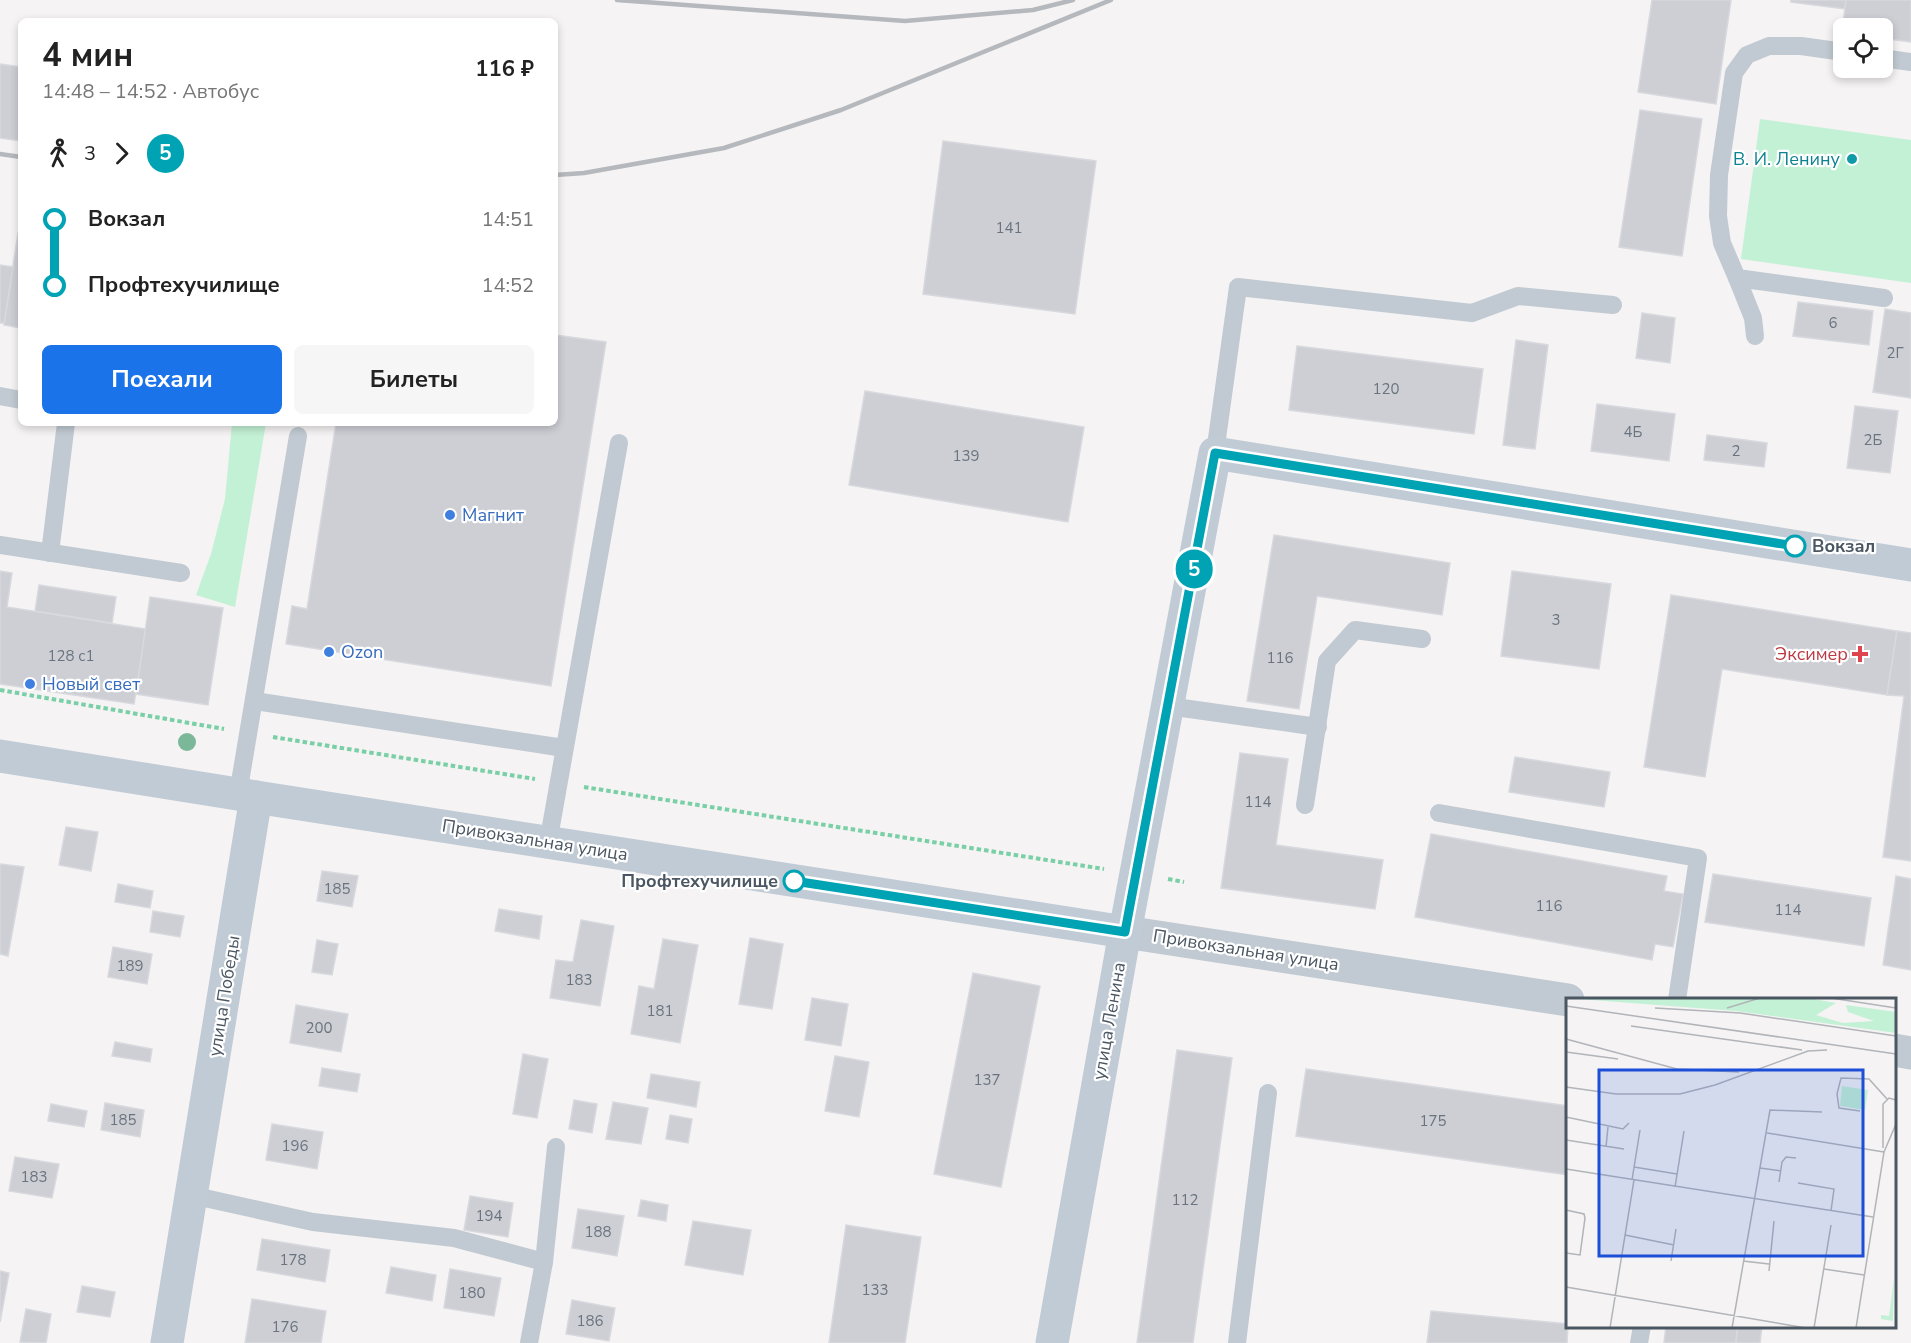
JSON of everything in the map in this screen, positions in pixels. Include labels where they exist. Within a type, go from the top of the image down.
[{"type":"street","points":[[1215,453],[1911,565]]},
{"type":"street","name":"улица Ленина","points":[[1052,1343],[1125,932],[1215,453]]},
{"type":"street","name":"Привокзальная улица","points":[[0,756],[1566,1000]]},
{"type":"street","name":"улица Победы","points":[[167,1343],[191,1195],[247,796]]},
{"type":"street","points":[[1896,1050],[1911,1053]]},
{"type":"lane","points":[[1755,336],[1753,318],[1722,243],[1718,216],[1719,175],[1734,73],[1747,55],[1769,46],[1801,46],[1833,50]]},
{"type":"lane","points":[[1893,60],[1911,62]]},
{"type":"lane","points":[[1737,278],[1884,298]]},
{"type":"lane","points":[[1215,453],[1238,287],[1472,313],[1518,296],[1613,305]]},
{"type":"lane","points":[[0,396],[18,399]]},
{"type":"lane","points":[[50,553],[66,426]]},
{"type":"lane","points":[[247,796],[248,733],[298,436]]},
{"type":"lane","points":[[548,843],[619,443]]},
{"type":"lane","points":[[0,545],[181,573]]},
{"type":"lane","points":[[1305,806],[1327,661],[1355,630],[1422,639]]},
{"type":"lane","points":[[254,700],[564,748]]},
{"type":"lane","points":[[1168,706],[1318,726]]},
{"type":"lane","points":[[1439,813],[1698,858],[1677,998]]},
{"type":"lane","points":[[1237,1343],[1268,1093]]},
{"type":"lane","points":[[529,1343],[544,1262],[556,1147]]},
{"type":"lane","points":[[191,1195],[313,1222],[454,1238],[544,1262]]},
{"type":"lane","points":[[1639,1343],[1642,1328]]},
{"type":"path","points":[[0,690],[248,733],[1184,882]]},
{"type":"green space","points":[[1760,119],[1911,140],[1911,283],[1741,259]]},
{"type":"green space","points":[[232,426],[265,426],[235,607],[196,595],[211,554],[225,499]]},
{"type":"building","points":[[1652,0],[1731,0],[1716,104],[1638,92]]},
{"type":"building","points":[[1791,0],[1846,0],[1845,9],[1791,2]]},
{"type":"building","points":[[1846,0],[1911,0],[1911,42],[1893,40],[1893,18],[1844,18]]},
{"type":"building","points":[[0,64],[18,67],[18,141],[0,138]]},
{"type":"building","points":[[1640,110],[1702,119],[1682,256],[1619,247]]},
{"type":"building","points":[[943,141],[1096,161],[1075,314],[923,294]]},
{"type":"building","points":[[18,233],[18,327],[4,325]]},
{"type":"building","points":[[0,265],[13,267],[4,323],[0,323]]},
{"type":"building","points":[[1798,302],[1873,311],[1869,345],[1793,336]]},
{"type":"building","points":[[1885,309],[1911,313],[1911,398],[1873,392]]},
{"type":"building","points":[[1642,313],[1675,318],[1670,363],[1636,358]]},
{"type":"building","name":"Магнит","points":[[558,335],[606,342],[551,686],[286,644],[292,606],[307,609],[336,426],[558,426]]},
{"type":"building","points":[[1516,340],[1548,345],[1535,449],[1503,445]]},
{"type":"building","points":[[1297,346],[1483,369],[1474,434],[1289,410]]},
{"type":"building","points":[[865,391],[1084,427],[1068,522],[849,485]]},
{"type":"building","points":[[1597,404],[1675,414],[1669,461],[1591,451]]},
{"type":"building","points":[[1855,406],[1898,411],[1890,473],[1847,468]]},
{"type":"building","points":[[1707,435],[1767,443],[1764,467],[1704,460]]},
{"type":"building","points":[[1274,535],[1450,563],[1442,615],[1317,596],[1299,709],[1247,701]]},
{"type":"building","points":[[0,571],[12,573],[7,607],[146,629],[134,704],[0,684]]},
{"type":"building","points":[[1512,571],[1611,584],[1599,669],[1501,656]]},
{"type":"building","points":[[39,585],[116,597],[112,623],[35,611]]},
{"type":"building","points":[[1671,595],[1897,631],[1887,695],[1722,669],[1705,777],[1644,767]]},
{"type":"building","points":[[150,597],[223,608],[208,705],[136,694]]},
{"type":"building","points":[[1897,631],[1911,633],[1911,861],[1883,857],[1904,696],[1887,695]]},
{"type":"building","points":[[1240,753],[1288,759],[1276,845],[1383,860],[1375,909],[1221,888]]},
{"type":"building","points":[[1515,757],[1610,772],[1604,807],[1509,792]]},
{"type":"building","points":[[66,827],[98,832],[91,871],[59,865]]},
{"type":"building","points":[[1431,834],[1667,876],[1664,891],[1683,894],[1673,947],[1655,944],[1652,960],[1415,917]]},
{"type":"building","points":[[0,864],[24,867],[8,956],[0,954]]},
{"type":"building","points":[[322,871],[358,876],[352,907],[317,901]]},
{"type":"building","points":[[1713,874],[1871,898],[1864,946],[1705,922]]},
{"type":"building","points":[[1896,876],[1911,879],[1911,970],[1883,965]]},
{"type":"building","points":[[118,884],[153,891],[150,908],[115,902]]},
{"type":"building","points":[[499,909],[542,916],[539,939],[495,931]]},
{"type":"building","points":[[153,911],[184,916],[180,937],[150,932]]},
{"type":"building","points":[[581,920],[614,926],[600,1006],[550,998],[556,960],[573,962]]},
{"type":"building","points":[[750,938],[783,944],[772,1009],[739,1004]]},
{"type":"building","points":[[663,939],[698,945],[680,1043],[631,1034],[639,986],[654,989]]},
{"type":"building","points":[[317,940],[338,944],[332,975],[312,972]]},
{"type":"building","points":[[113,947],[152,954],[147,984],[108,977]]},
{"type":"building","points":[[973,973],[1040,986],[1001,1187],[934,1174]]},
{"type":"building","points":[[812,998],[848,1004],[841,1046],[805,1040]]},
{"type":"building","points":[[296,1005],[348,1014],[341,1052],[290,1043]]},
{"type":"building","points":[[115,1042],[152,1049],[150,1062],[112,1056]]},
{"type":"building","points":[[1177,1050],[1232,1058],[1193,1343],[1137,1343]]},
{"type":"building","points":[[523,1054],[548,1059],[537,1118],[513,1114]]},
{"type":"building","points":[[835,1056],[869,1062],[859,1117],[825,1111]]},
{"type":"building","points":[[322,1068],[360,1074],[357,1092],[319,1086]]},
{"type":"building","points":[[1306,1069],[1566,1106],[1566,1175],[1296,1136]]},
{"type":"building","points":[[651,1074],[700,1082],[696,1107],[647,1098]]},
{"type":"building","points":[[574,1100],[597,1104],[592,1133],[569,1129]]},
{"type":"building","points":[[613,1102],[648,1108],[641,1144],[606,1139]]},
{"type":"building","points":[[105,1103],[144,1110],[140,1137],[101,1130]]},
{"type":"building","points":[[51,1104],[87,1111],[84,1127],[48,1121]]},
{"type":"building","points":[[670,1115],[692,1119],[688,1143],[666,1139]]},
{"type":"building","points":[[272,1124],[323,1132],[317,1169],[266,1160]]},
{"type":"building","points":[[15,1157],[59,1164],[52,1198],[9,1191]]},
{"type":"building","points":[[470,1196],[513,1203],[508,1237],[464,1230]]},
{"type":"building","points":[[641,1200],[668,1205],[666,1221],[638,1216]]},
{"type":"building","points":[[578,1209],[624,1216],[617,1256],[572,1248]]},
{"type":"building","points":[[693,1221],[751,1230],[743,1275],[685,1265]]},
{"type":"building","points":[[846,1225],[921,1237],[905,1343],[829,1343]]},
{"type":"building","points":[[262,1239],[330,1250],[325,1282],[257,1270]]},
{"type":"building","points":[[391,1267],[436,1275],[432,1301],[386,1293]]},
{"type":"building","points":[[450,1269],[501,1278],[494,1316],[444,1308]]},
{"type":"building","points":[[0,1271],[9,1273],[0,1322]]},
{"type":"building","points":[[82,1286],[115,1292],[110,1317],[77,1312]]},
{"type":"building","points":[[252,1299],[326,1311],[321,1343],[245,1343]]},
{"type":"building","points":[[572,1300],[615,1308],[609,1341],[566,1334]]},
{"type":"building","points":[[26,1309],[51,1314],[46,1343],[20,1342]]},
{"type":"building","points":[[1431,1311],[1566,1324],[1568,1328],[1567,1343],[1427,1343]]},
{"type":"building","points":[[1666,1328],[1738,1328],[1736,1343],[1664,1343]]},
{"type":"building","points":[[1738,1328],[1762,1328],[1760,1343],[1736,1343]]},
{"type":"railway","points":[[617,0],[905,21],[1033,10],[1073,0]]},
{"type":"railway","points":[[558,175],[584,173],[724,148],[841,110],[1111,0]]},
{"type":"railway","points":[[0,154],[18,157]]},
{"type":"bus line","name":"5","points":[[794,881],[1125,932],[1215,453],[1795,546]]},
{"type":"place","name":"В. И. Ленину","points":[[1852,159]]},
{"type":"place","name":"Магнит","points":[[450,515]]},
{"type":"place","name":"Вокзал","points":[[1795,546]]},
{"type":"place","name":"Ozon","points":[[329,652]]},
{"type":"place","name":"Эксимер","points":[[1860,654]]},
{"type":"place","name":"Новый свет","points":[[30,684]]},
{"type":"place","name":"Профтехучилище","points":[[794,881]]}]
